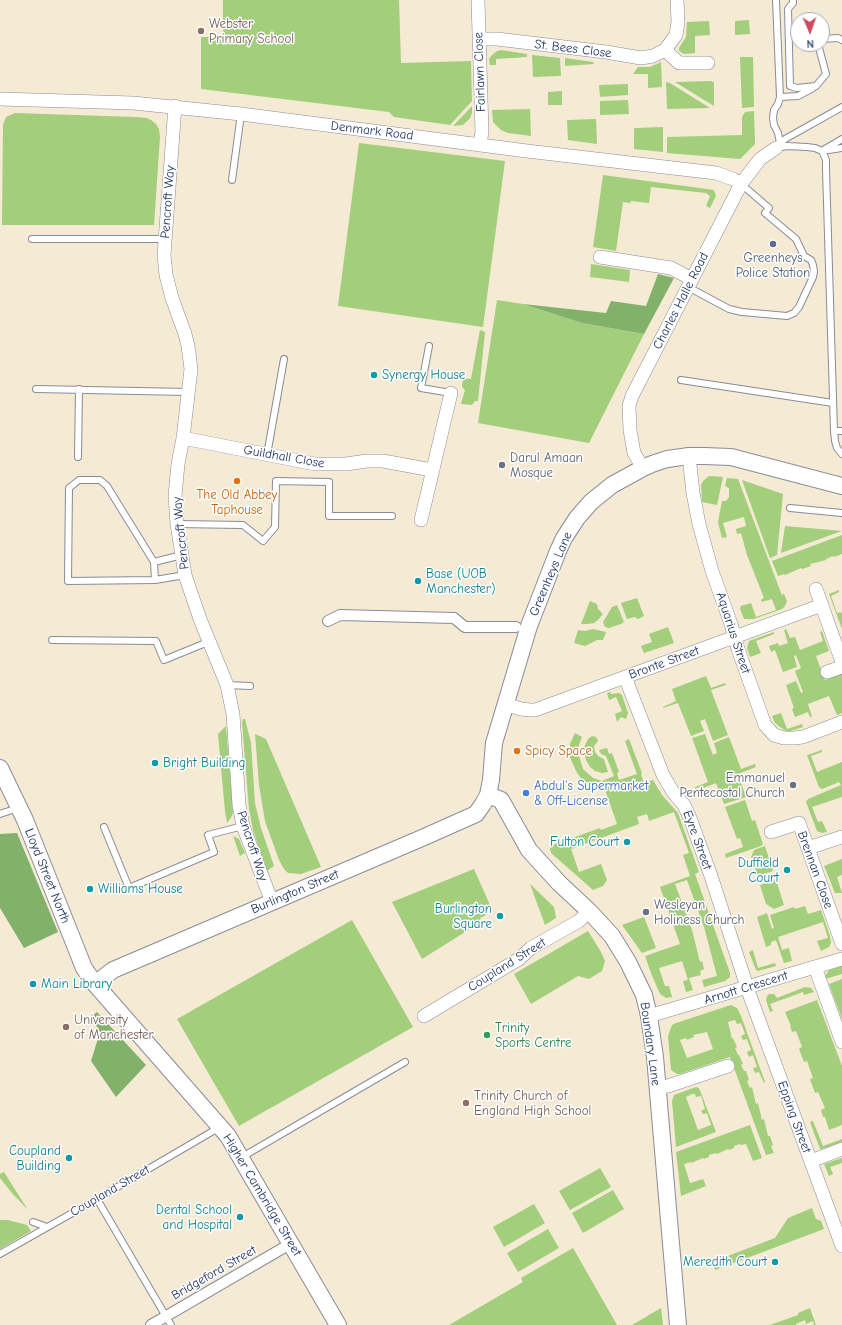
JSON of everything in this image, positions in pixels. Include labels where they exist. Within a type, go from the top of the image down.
[{"type":"street","name":"Fairlawn Close","points":[[478,0],[482,132],[480,144]]},
{"type":"street","points":[[677,0],[678,22],[676,35],[666,50],[679,63],[708,63]]},
{"type":"street","name":"St. Bees Close","points":[[480,39],[497,39],[606,52],[641,58],[654,56],[666,50]]},
{"type":"street","name":"Denmark Road","points":[[0,99],[175,106],[716,173],[733,179],[741,184]]},
{"type":"street","name":"Pencroft Way","points":[[175,106],[164,255],[166,275],[172,298],[185,334],[191,369],[175,496],[177,524],[185,575],[208,642],[227,685],[232,714],[239,805],[243,826],[272,902]]},
{"type":"street","name":"Charles Halle Road","points":[[642,468],[633,447],[629,416],[630,400],[741,184],[760,159],[778,146]]},
{"type":"street","points":[[600,257],[671,268],[690,283]]},
{"type":"street","points":[[421,520],[451,393]]},
{"type":"street","name":"Guildhall Close","points":[[183,438],[324,465],[383,461],[432,470]]},
{"type":"street","name":"Greenheys Lane","points":[[488,795],[491,780],[494,743],[529,626],[564,538],[577,518],[602,492],[642,468],[667,459],[689,456],[731,457],[842,486]]},
{"type":"street","name":"Aquarius Street","points":[[689,456],[696,513],[712,571],[765,725],[774,735],[784,738],[794,738],[803,737],[842,722]]},
{"type":"street","points":[[816,589],[842,662]]},
{"type":"street","name":"Bronte Street","points":[[505,704],[525,710],[535,710],[822,604]]},
{"type":"street","points":[[328,621],[340,615],[454,618],[465,627],[516,627]]},
{"type":"street","points":[[827,672],[842,666]]},
{"type":"street","name":"Eyre Street","points":[[625,677],[663,775],[673,792],[684,805],[690,818],[711,876],[747,988]]},
{"type":"street","name":"Lloyd Street North","points":[[0,768],[19,807],[84,968],[95,984]]},
{"type":"street","name":"Burlington Street","points":[[95,984],[113,970],[469,818],[480,810],[488,795]]},
{"type":"street","name":"Boundary Lane","points":[[488,795],[501,800],[529,850],[559,883],[612,936],[628,962],[644,995],[649,1016],[655,1057],[678,1325]]},
{"type":"street","name":"Brennan Close","points":[[771,832],[799,823],[842,944]]},
{"type":"street","points":[[808,848],[842,837]]},
{"type":"street","name":"Coupland Street","points":[[424,1016],[519,959],[532,948],[579,921],[589,912]]},
{"type":"street","name":"Arnott Crescent","points":[[649,1016],[747,988],[842,958]]},
{"type":"street","points":[[816,967],[842,1042]]},
{"type":"street","name":"Higher Cambridge Street","points":[[95,984],[228,1136],[338,1325]]},
{"type":"street","name":"Epping Street","points":[[747,988],[811,1161],[838,1225],[842,1246]]},
{"type":"street","points":[[657,1088],[668,1086],[728,1066]]},
{"type":"street","points":[[811,1161],[842,1149]]},
{"type":"street","name":"Bridgeford Street","points":[[151,1325],[290,1244]]},
{"type":"lane","points":[[776,0],[780,97],[774,110],[773,118],[778,146]]},
{"type":"lane","points":[[793,0],[793,3],[788,8],[790,86],[798,88],[816,86]]},
{"type":"lane","points":[[830,38],[838,38],[842,40]]},
{"type":"lane","points":[[780,97],[798,96],[816,86],[826,74],[820,52]]},
{"type":"lane","points":[[778,146],[785,139],[842,106]]},
{"type":"lane","points":[[232,180],[241,114]]},
{"type":"lane","points":[[822,151],[842,139]]},
{"type":"lane","points":[[778,146],[807,147],[822,151],[842,148]]},
{"type":"lane","points":[[822,151],[826,160],[834,431],[837,448],[842,454]]},
{"type":"lane","points":[[690,283],[729,309],[742,312],[788,316],[794,313],[799,307],[813,277],[814,272],[811,260],[804,256],[796,238],[764,214],[769,208],[741,184]]},
{"type":"lane","points":[[32,240],[165,239]]},
{"type":"lane","points":[[428,346],[420,388],[451,393]]},
{"type":"lane","points":[[267,454],[284,359]]},
{"type":"lane","points":[[681,380],[833,403]]},
{"type":"lane","points":[[36,389],[188,392]]},
{"type":"lane","points":[[78,457],[79,390]]},
{"type":"lane","points":[[834,431],[842,431]]},
{"type":"lane","points":[[155,580],[154,562],[107,486],[100,480],[79,480],[69,488],[68,581],[155,580],[185,575]]},
{"type":"lane","points":[[177,524],[243,525],[262,541],[275,527],[276,481],[329,482],[328,516],[392,516]]},
{"type":"lane","points":[[790,508],[842,513]]},
{"type":"lane","points":[[154,562],[182,555]]},
{"type":"lane","points":[[52,640],[156,640],[164,660],[208,642]]},
{"type":"lane","points":[[227,685],[250,686]]},
{"type":"lane","points":[[0,814],[19,807]]},
{"type":"lane","points":[[104,827],[129,888],[214,852],[208,835],[243,826]]},
{"type":"lane","points":[[241,1158],[405,1062]]},
{"type":"lane","name":"Coupland Street","points":[[0,1254],[220,1127]]},
{"type":"lane","points":[[180,1141],[184,1147]]},
{"type":"lane","points":[[97,1199],[171,1325]]},
{"type":"lane","points":[[33,1222],[47,1227]]},
{"type":"green space","points":[[223,0],[399,0],[401,63],[471,61],[472,101],[450,125],[394,117],[389,112],[201,89],[201,37],[223,37]]},
{"type":"green space","points":[[749,20],[750,34],[735,35],[735,21]]},
{"type":"green space","points":[[709,21],[710,35],[695,36],[695,53],[684,54],[679,51],[679,48],[686,37],[687,22]]},
{"type":"green space","points":[[501,50],[527,54],[527,57],[496,59],[496,65],[490,65],[489,59],[491,56],[497,51]]},
{"type":"green space","points":[[532,55],[560,58],[561,76],[533,77]]},
{"type":"green space","points":[[740,57],[753,57],[754,107],[742,108]]},
{"type":"green space","points":[[565,58],[593,62],[594,64],[565,66]]},
{"type":"green space","points":[[661,62],[662,87],[648,88],[648,74],[633,74],[638,67],[650,67]]},
{"type":"green space","points":[[712,81],[714,83],[714,106],[675,82]]},
{"type":"green space","points":[[666,82],[670,83],[710,108],[667,109]]},
{"type":"green space","points":[[628,84],[628,95],[600,97],[599,85]]},
{"type":"green space","points":[[562,91],[562,105],[548,105],[548,92]]},
{"type":"green space","points":[[628,100],[629,114],[600,115],[600,101]]},
{"type":"green space","points":[[472,106],[470,118],[463,125],[453,126]]},
{"type":"green space","points":[[530,109],[531,136],[508,133],[501,130],[493,122],[492,110]]},
{"type":"green space","points":[[754,111],[755,144],[740,159],[667,153],[667,137],[742,135],[742,117],[745,112]]},
{"type":"green space","points":[[15,113],[136,117],[147,118],[156,124],[159,129],[160,137],[154,225],[2,225],[3,125],[6,117]]},
{"type":"green space","points":[[596,119],[597,144],[568,140],[567,120]]},
{"type":"green space","points":[[663,127],[663,152],[634,149],[635,128]]},
{"type":"green space","points":[[359,143],[505,161],[483,327],[338,306]]},
{"type":"green space","points":[[603,175],[714,190],[716,196],[710,208],[706,206],[710,196],[706,193],[651,187],[649,203],[631,201],[630,203],[623,202],[616,251],[593,247]]},
{"type":"green space","points":[[591,264],[630,270],[629,282],[590,277]]},
{"type":"green space","points":[[658,274],[674,278],[644,334],[582,323],[523,304],[606,313],[611,301],[646,306]]},
{"type":"green space","points":[[497,300],[523,304],[582,323],[644,334],[589,443],[478,423]]},
{"type":"green space","points":[[480,330],[485,332],[478,401],[475,401],[472,405],[461,404],[465,390],[462,387],[463,378],[471,379]]},
{"type":"green space","points":[[709,476],[723,477],[717,505],[702,502],[701,485]]},
{"type":"green space","points":[[727,478],[738,479],[781,593],[782,595],[784,594],[787,601],[782,609],[754,619],[744,619],[740,609],[741,606],[751,603],[756,617],[776,610],[772,599],[762,602],[761,600],[764,598],[747,555],[741,533],[737,534],[736,529],[746,526],[744,517],[723,523],[727,537],[722,538],[718,522],[722,501],[726,501],[729,497],[729,488],[725,486]]},
{"type":"green space","points":[[742,480],[783,494],[777,555],[770,558]]},
{"type":"green space","points":[[785,526],[842,531],[781,553]]},
{"type":"green space","points":[[842,535],[842,554],[810,564],[811,566],[801,568],[785,575],[778,576],[772,561]]},
{"type":"green space","points":[[839,590],[839,592],[831,596],[837,613],[841,612],[842,614],[842,629],[829,594]]},
{"type":"green space","points":[[637,598],[644,616],[638,619],[635,617],[627,619],[621,603]]},
{"type":"green space","points":[[590,601],[597,604],[598,609],[603,614],[594,623],[581,624]]},
{"type":"green space","points":[[617,605],[624,622],[609,628],[605,627],[603,622],[612,607]]},
{"type":"green space","points":[[668,627],[674,643],[644,653],[641,646],[652,642],[649,634]]},
{"type":"green space","points":[[593,629],[606,632],[603,640],[597,640],[585,646],[574,643],[578,630],[585,631]]},
{"type":"green space","points":[[786,629],[790,638],[795,637],[800,650],[823,641],[820,632],[822,631],[829,651],[816,656],[825,680],[842,674],[842,713],[837,715],[829,696],[808,704],[812,717],[810,717],[808,712],[795,717],[792,709],[794,708],[786,685],[796,681],[801,693],[803,692],[795,671],[801,668],[796,655],[794,656],[797,667],[783,672],[775,650],[771,652],[769,646],[778,643],[779,646],[788,643],[784,630]]},
{"type":"green space","points":[[774,632],[774,634],[756,641],[761,653],[750,657],[747,648],[749,641]]},
{"type":"green space","points":[[706,676],[711,688],[725,683],[726,685],[711,690],[728,735],[713,741],[705,719],[700,721],[704,731],[691,736],[678,703],[663,708],[676,701],[672,689]]},
{"type":"green space","points":[[610,692],[611,694],[619,693],[622,695],[628,713],[626,719],[621,717],[617,722],[615,714],[622,711],[616,697],[609,700],[607,693]]},
{"type":"green space","points":[[781,713],[787,729],[802,724],[803,727],[786,731],[775,723],[772,716]]},
{"type":"green space","points":[[243,719],[245,719],[251,743],[255,803],[261,828],[274,866],[267,871],[253,830],[249,809],[242,723]]},
{"type":"green space","points":[[226,726],[233,811],[232,816],[227,823],[218,734]]},
{"type":"green space","points":[[575,733],[582,737],[579,745],[579,756],[583,769],[593,778],[602,781],[589,786],[582,780],[576,771],[570,757],[570,744]]},
{"type":"green space","points":[[255,734],[266,739],[321,867],[301,874],[288,873],[279,860],[265,821],[259,785]]},
{"type":"green space","points":[[705,734],[713,755],[717,753],[714,743],[729,737],[741,769],[755,764],[756,767],[738,774],[746,797],[724,804],[716,783],[701,789],[700,787],[695,789],[695,787],[708,782],[692,738]]},
{"type":"green space","points":[[592,736],[596,737],[598,741],[594,746],[595,752],[598,756],[604,759],[608,772],[602,773],[595,771],[590,767],[586,760],[584,751],[585,745],[588,739]]},
{"type":"green space","points":[[629,739],[642,773],[644,783],[653,780],[662,795],[678,813],[699,872],[695,874],[730,973],[730,977],[725,981],[704,987],[702,980],[717,976],[704,927],[687,880],[675,884],[692,930],[700,962],[702,961],[704,969],[700,971],[701,975],[689,978],[693,990],[686,992],[683,981],[688,980],[682,961],[659,968],[665,986],[669,986],[672,997],[666,998],[660,994],[645,956],[680,944],[660,887],[690,876],[683,855],[689,853],[674,812],[649,821],[647,814],[637,817],[639,824],[571,849],[579,872],[601,864],[607,880],[603,886],[593,890],[551,853],[550,846],[600,828],[601,830],[617,824],[602,781],[614,776],[606,756],[601,754],[599,750],[607,748],[609,754],[612,753],[619,772],[617,773],[619,780],[637,774],[625,741]]},
{"type":"green space","points":[[822,750],[822,752],[811,756],[817,772],[842,762],[842,797],[812,807],[818,822],[822,821],[827,832],[822,833],[817,831],[806,802],[808,799],[841,785],[839,782],[822,789],[819,787],[807,755]]},
{"type":"green space","points":[[745,800],[752,821],[755,820],[763,844],[726,858],[725,854],[743,847],[740,838],[737,839],[725,807]]},
{"type":"green space","points":[[17,833],[58,932],[24,948],[0,908],[0,834]]},
{"type":"green space","points":[[233,836],[239,839],[245,853],[240,856]]},
{"type":"green space","points":[[765,846],[773,871],[758,876],[751,857],[754,850]]},
{"type":"green space","points":[[842,859],[842,875],[837,877],[842,893],[835,893],[824,866]]},
{"type":"green space","points":[[474,869],[490,905],[485,907],[488,914],[480,918],[481,922],[422,959],[392,902]]},
{"type":"green space","points":[[776,880],[784,905],[774,909],[766,904],[760,885]]},
{"type":"green space","points":[[530,884],[554,907],[556,918],[545,925]]},
{"type":"green space","points":[[805,906],[808,914],[821,910],[831,943],[829,947],[821,951],[817,941],[828,938],[823,922],[778,937],[782,950],[789,948],[792,961],[784,963],[776,940],[771,942],[771,945],[766,947],[757,917],[767,913],[772,929],[774,928],[770,915],[794,907],[795,909]]},
{"type":"green space","points":[[644,917],[656,948],[642,953],[622,925]]},
{"type":"green space","points":[[352,920],[413,1027],[239,1126],[177,1019]]},
{"type":"green space","points":[[588,931],[605,961],[602,971],[589,979],[578,976],[531,1004],[514,974]]},
{"type":"green space","points":[[753,950],[758,968],[775,963],[776,966],[758,971],[756,970],[749,952]]},
{"type":"green space","points":[[842,966],[842,974],[825,979],[825,976],[829,970]]},
{"type":"green space","points":[[842,979],[842,1019],[829,984]]},
{"type":"green space","points":[[805,987],[811,988],[814,992],[804,995],[803,992],[770,1004],[773,1011],[770,1012],[766,1000],[769,994],[774,994],[777,998]]},
{"type":"green space","points":[[817,1000],[842,1066],[842,1125],[829,1130],[821,1110],[825,1108],[818,1092],[815,1093],[810,1079],[813,1078],[807,1061],[804,1062],[799,1049],[802,1047],[796,1031],[792,1032],[785,1012]]},
{"type":"green space","points":[[731,1005],[737,1008],[765,1082],[764,1083],[759,1072],[755,1073],[753,1068],[757,1067],[753,1055],[749,1057],[747,1052],[751,1050],[747,1039],[743,1040],[741,1036],[745,1034],[741,1023],[737,1024],[735,1020],[728,1022],[732,1039],[733,1038],[737,1047],[735,1048],[743,1064],[741,1065],[744,1071],[746,1071],[749,1080],[747,1081],[750,1088],[752,1087],[756,1104],[758,1103],[762,1120],[764,1119],[768,1136],[770,1136],[773,1145],[771,1146],[774,1153],[766,1155],[730,1057],[680,1074],[677,1074],[671,1070],[668,1036],[672,1025]],"holes":[[[707,1032],[713,1049],[687,1058],[680,1040],[686,1038],[687,1040],[694,1037],[693,1035]]]},
{"type":"green space","points":[[97,1012],[146,1065],[116,1097],[91,1061],[100,1032],[91,1017]]},
{"type":"green space","points":[[696,1087],[699,1088],[716,1132],[676,1147],[672,1101],[674,1095]],"holes":[[[695,1094],[696,1097],[701,1096],[705,1109],[701,1111],[703,1114],[707,1113],[711,1125],[698,1130],[686,1097]]]},
{"type":"green space","points":[[813,1121],[823,1146],[842,1139],[842,1142],[820,1149],[810,1122]]},
{"type":"green space","points":[[750,1125],[762,1158],[753,1161],[746,1144],[740,1144],[729,1150],[728,1149],[717,1154],[709,1155],[709,1157],[704,1159],[703,1158],[684,1164],[690,1183],[703,1179],[706,1186],[681,1196],[676,1152]]},
{"type":"green space","points":[[842,1158],[842,1163],[830,1167],[833,1174],[829,1176],[824,1164]]},
{"type":"green space","points":[[600,1168],[611,1187],[570,1210],[559,1191]]},
{"type":"green space","points":[[4,1172],[28,1210],[0,1178],[0,1174]]},
{"type":"green space","points":[[613,1190],[624,1209],[583,1233],[572,1213]]},
{"type":"green space","points":[[534,1204],[545,1223],[504,1247],[493,1227]]},
{"type":"green space","points":[[812,1208],[816,1219],[821,1221],[824,1229],[715,1270],[712,1262],[775,1238],[788,1218]]},
{"type":"green space","points":[[0,1220],[8,1220],[27,1225],[31,1231],[0,1249]]},
{"type":"green space","points":[[548,1229],[559,1248],[518,1272],[507,1253]]},
{"type":"green space","points":[[573,1248],[617,1325],[449,1325],[523,1282],[521,1278]]},
{"type":"green space","points":[[661,1308],[663,1325],[632,1325]]},
{"type":"green space","points":[[810,1308],[816,1325],[814,1325],[813,1321],[806,1324],[805,1320],[796,1325],[770,1325],[798,1315],[798,1313]]},
{"type":"place","name":"Webster Primary School","points":[[201,31]]},
{"type":"place","name":"Greenheys Police Station","points":[[773,244]]},
{"type":"place","name":"Synergy House","points":[[374,375]]},
{"type":"place","name":"Darul Amaan Mosque","points":[[502,465]]},
{"type":"place","name":"The Old Abbey Taphouse","points":[[237,481]]},
{"type":"place","name":"Base (UOB Manchester)","points":[[418,581]]},
{"type":"place","name":"Spicy Space","points":[[517,751]]},
{"type":"place","name":"Bright Building","points":[[155,763]]},
{"type":"place","name":"Emmanuel Pentecostal Church","points":[[793,785]]},
{"type":"place","name":"Abdul's Supermarket & Off-License","points":[[526,793]]},
{"type":"place","name":"Fulton Court","points":[[627,842]]},
{"type":"place","name":"Duffield Court","points":[[787,870]]},
{"type":"place","name":"Williams House","points":[[90,889]]},
{"type":"place","name":"Wesleyan Holiness Church","points":[[646,912]]},
{"type":"place","name":"Burlington Square","points":[[500,916]]},
{"type":"place","name":"Main Library","points":[[33,984]]},
{"type":"place","name":"University of Manchester","points":[[66,1027]]},
{"type":"place","name":"Trinity Sports Centre","points":[[487,1035]]},
{"type":"place","name":"Trinity Church of England High School","points":[[466,1103]]},
{"type":"place","name":"Coupland Building","points":[[69,1158]]},
{"type":"place","name":"Dental School and Hospital","points":[[240,1217]]},
{"type":"place","name":"Meredith Court","points":[[775,1262]]}]
